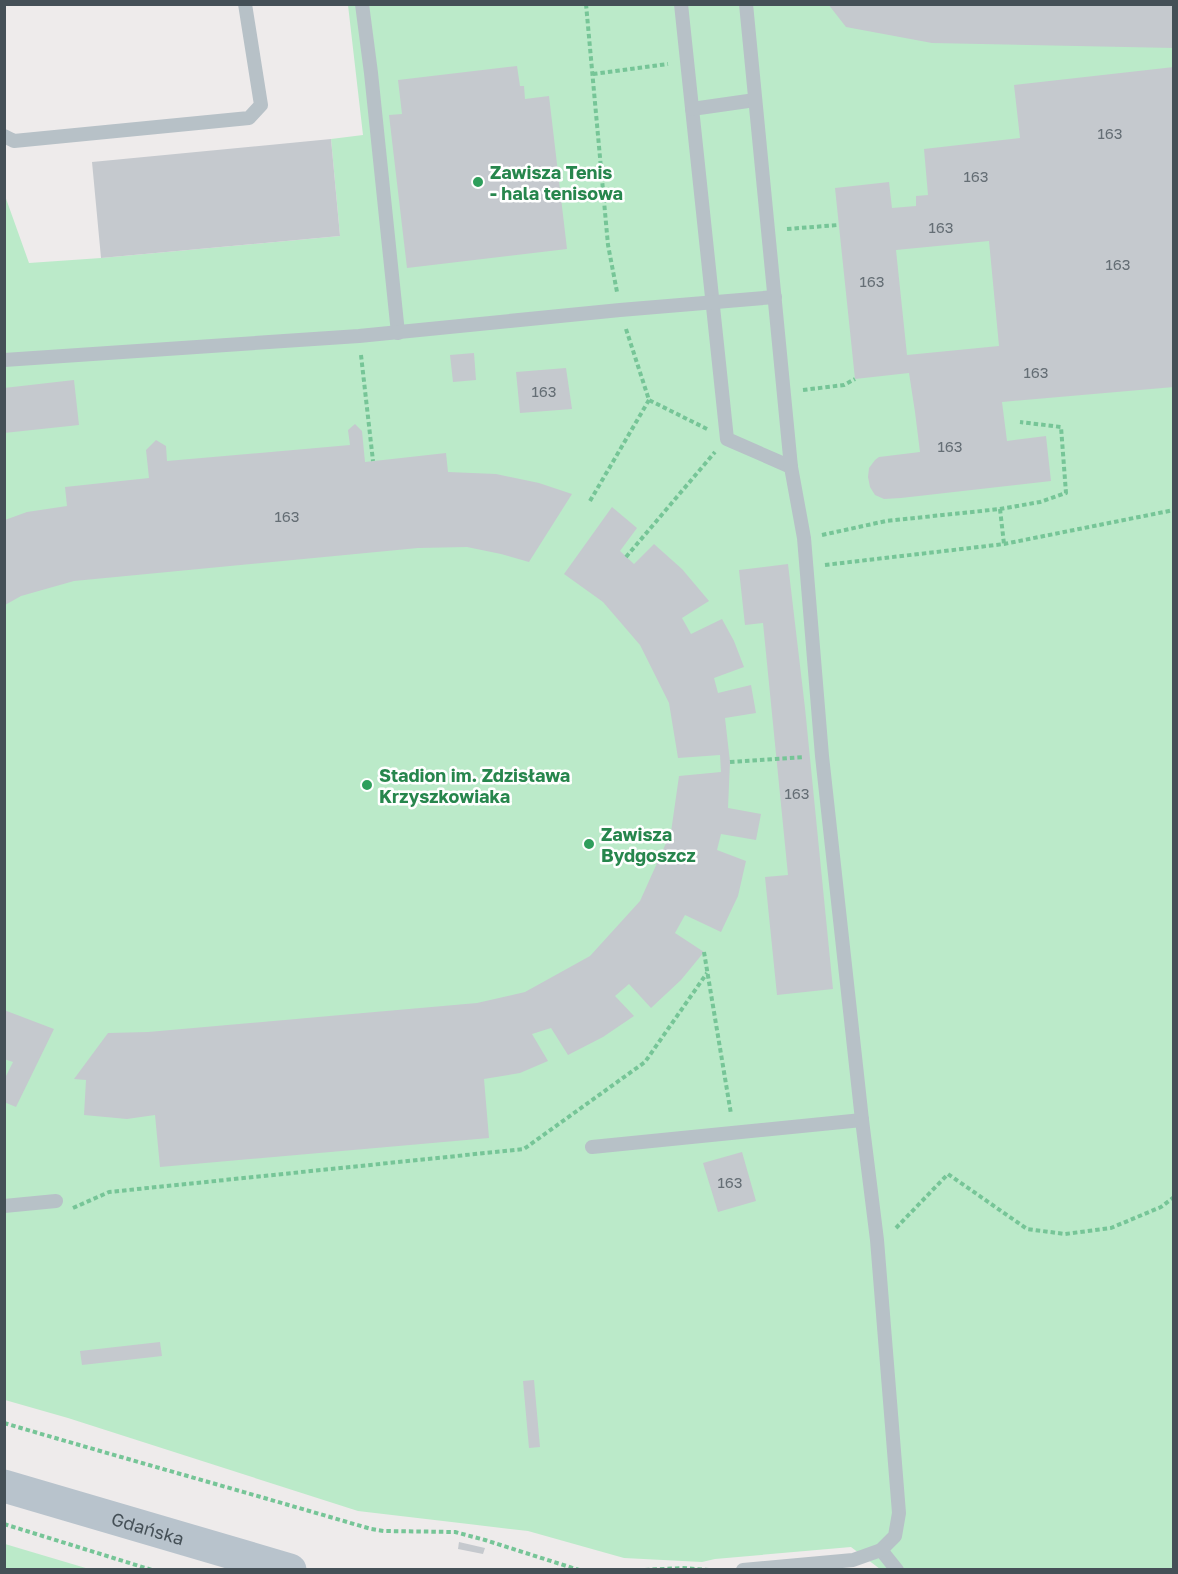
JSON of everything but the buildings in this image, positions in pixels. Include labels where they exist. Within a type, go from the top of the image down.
[{"type":"main road","name":"Gdańska","points":[[4,1486],[290,1569]]},
{"type":"lane","points":[[4,136],[14,141],[249,118],[261,105],[245,4]]},
{"type":"lane","points":[[362,4],[398,333]]},
{"type":"lane","points":[[681,4],[727,439],[791,467]]},
{"type":"lane","points":[[743,1569],[853,1560],[881,1550],[895,1536],[899,1513],[877,1240],[822,756],[804,538],[791,467],[746,4]]},
{"type":"lane","points":[[692,109],[755,100]]},
{"type":"lane","points":[[4,360],[398,333],[775,297]]},
{"type":"lane","points":[[592,1147],[862,1120]]},
{"type":"lane","points":[[4,1206],[56,1201]]},
{"type":"lane","points":[[881,1550],[897,1569]]},
{"type":"path","points":[[586,4],[608,245],[620,310],[649,400],[727,439],[626,557]]},
{"type":"path","points":[[593,74],[687,61]]},
{"type":"path","points":[[768,230],[838,225]]},
{"type":"path","points":[[359,336],[373,461]]},
{"type":"path","points":[[784,392],[844,385],[855,379]]},
{"type":"path","points":[[590,501],[649,400]]},
{"type":"path","points":[[804,538],[886,521],[1000,509],[1040,502],[1066,493],[1061,427],[1020,422]]},
{"type":"path","points":[[1000,509],[1004,544]]},
{"type":"path","points":[[807,567],[1004,544],[1173,510]]},
{"type":"path","points":[[730,762],[822,756]]},
{"type":"path","points":[[704,952],[734,1132]]},
{"type":"path","points":[[68,1210],[109,1192],[524,1149],[645,1062],[707,973]]},
{"type":"path","points":[[905,1219],[948,1174],[1027,1230],[1065,1234],[1111,1228],[1161,1207],[1173,1197]]},
{"type":"path","points":[[4,1422],[371,1529],[455,1532],[579,1569]]},
{"type":"path","points":[[4,1524],[152,1569]]},
{"type":"path","points":[[645,1569],[709,1569]]},
{"type":"green space","name":"Zawisza Bydgoszcz","points":[[348,5],[1173,5],[1173,1569],[880,1569],[851,1547],[702,1562],[624,1558],[528,1531],[358,1511],[5,1400],[4,193],[29,263],[340,236],[331,139],[363,135]]},
{"type":"green space","points":[[5,1544],[89,1569],[5,1569]]},
{"type":"place","name":"Zawisza Tenis - hala tenisowa","points":[[478,182]]},
{"type":"place","name":"Stadion im. Zdzisława Krzyszkowiaka","points":[[367,785]]},
{"type":"place","name":"Zawisza Bydgoszcz","points":[[589,844]]}]
